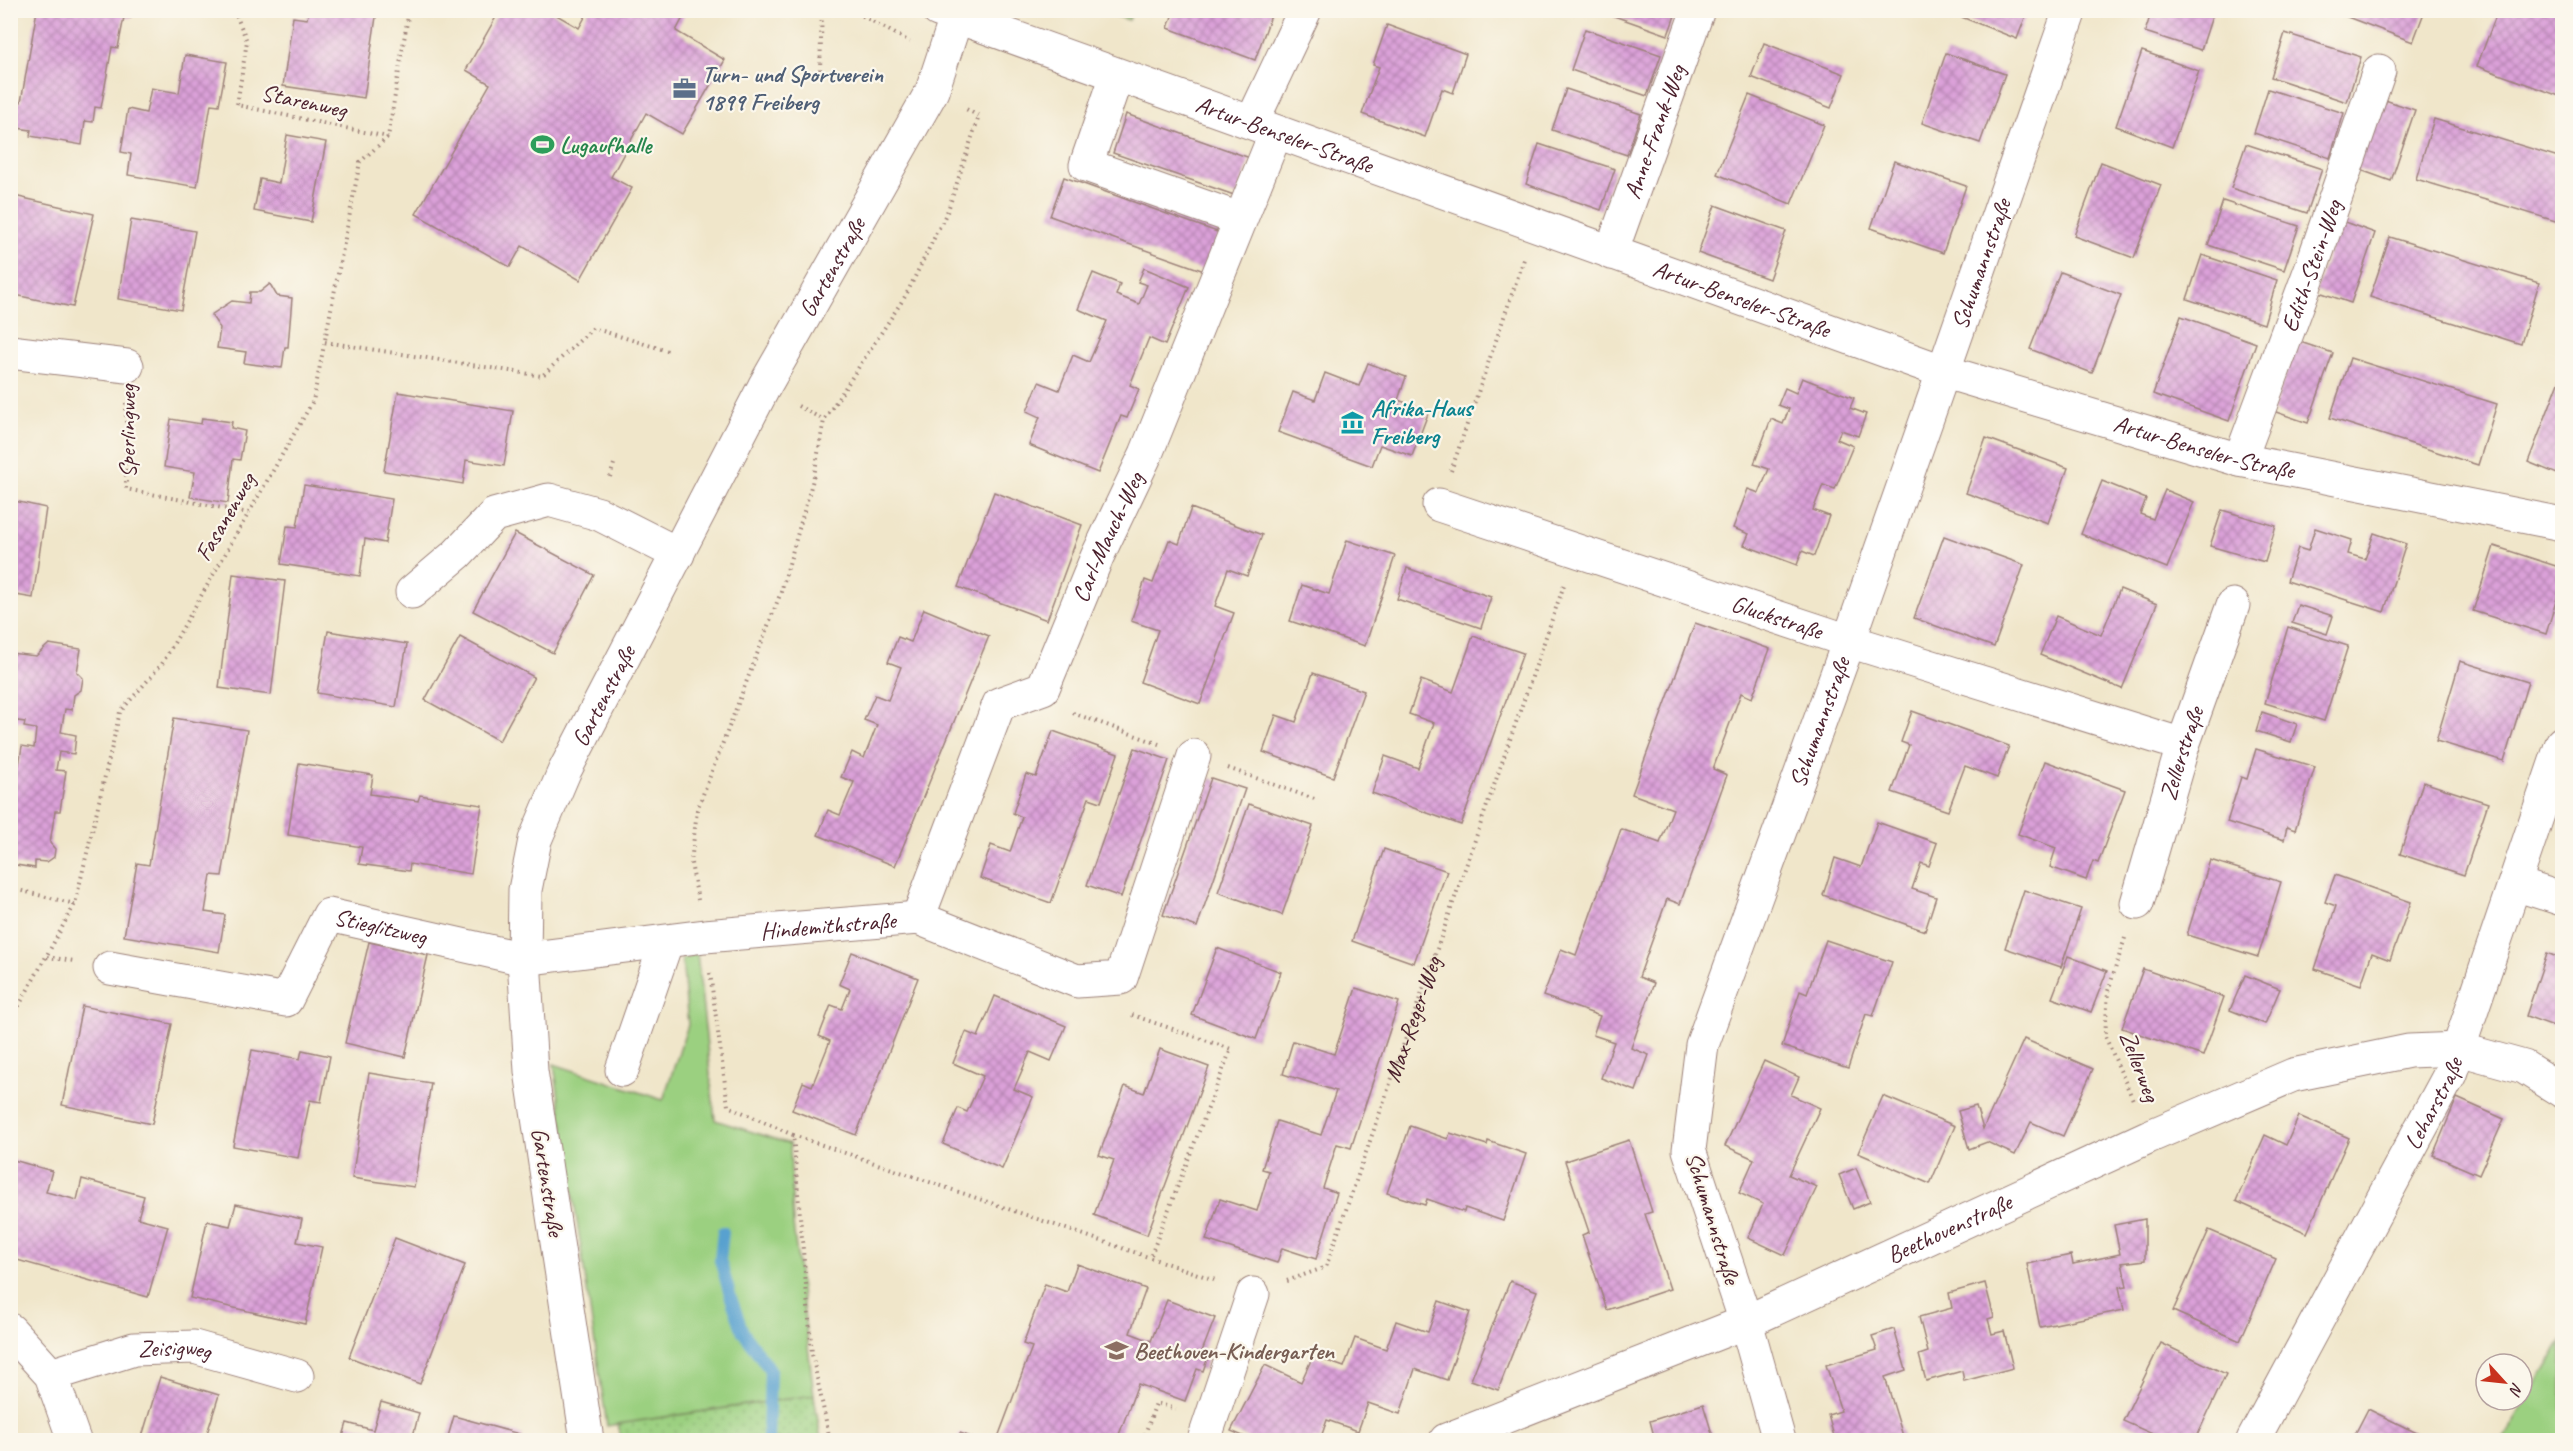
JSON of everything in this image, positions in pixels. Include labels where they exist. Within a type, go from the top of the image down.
[{"type":"street","name":"Carl-Mauch-Weg","points":[[918,918],[999,704],[1043,688],[1097,557],[1146,454],[1305,10]]},
{"type":"street","name":"Anne-Frank-Weg","points":[[1611,253],[1698,10]]},
{"type":"street","name":"Schumannstraße","points":[[1779,1440],[1746,1322],[1689,1150],[1702,1045],[1849,641],[1942,370],[2070,10]]},
{"type":"street","name":"Gartenstraße","points":[[587,1440],[531,1071],[524,959],[525,890],[535,840],[564,772],[764,387],[932,91],[942,59],[947,14]]},
{"type":"street","name":"Artur-Benseler-Straße","points":[[947,14],[1942,370],[2240,460],[2562,524]]},
{"type":"street","name":"Edith-Stein-Weg","points":[[2240,460],[2313,266],[2379,71]]},
{"type":"street","points":[[1117,75],[1086,165],[1225,214]]},
{"type":"street","name":"Sperlingweg","points":[[10,352],[127,366]]},
{"type":"street","points":[[412,592],[457,554],[494,515],[549,500],[599,514],[678,554]]},
{"type":"street","name":"Gluckstraße","points":[[1439,505],[1849,641],[2183,745]]},
{"type":"street","name":"Zellerstraße","points":[[2137,903],[2183,745],[2233,605]]},
{"type":"street","name":"Leharstraße","points":[[2253,1440],[2450,1074],[2562,743]]},
{"type":"street","points":[[1120,978],[1194,756]]},
{"type":"street","points":[[2515,885],[2562,899]]},
{"type":"street","name":"Stieglitzweg","points":[[110,968],[286,1000],[329,915],[524,959]]},
{"type":"street","name":"Hindemithstraße","points":[[524,959],[705,936],[918,918],[1077,981],[1120,978]]},
{"type":"street","points":[[622,1070],[666,942]]},
{"type":"street","name":"Beethovenstraße","points":[[1446,1440],[1746,1322],[2148,1137],[2293,1075],[2409,1051],[2459,1049],[2524,1067],[2562,1091]]},
{"type":"street","points":[[1204,1440],[1253,1294]]},
{"type":"street","points":[[10,1330],[51,1375],[74,1440]]},
{"type":"street","name":"Zeisigweg","points":[[51,1375],[134,1349],[194,1347],[297,1376]]},
{"type":"path","name":"Starenweg","points":[[234,10],[247,41],[237,105],[388,137]]},
{"type":"path","points":[[388,137],[409,10]]},
{"type":"path","points":[[820,70],[822,10]]},
{"type":"path","points":[[852,10],[942,59]]},
{"type":"path","points":[[932,91],[979,116],[948,210],[906,295],[824,420],[814,476],[781,592],[698,810],[691,863],[705,936],[728,1106],[794,1135],[1151,1255],[1253,1294]]},
{"type":"path","name":"Fasanenweg","points":[[10,1022],[75,904],[120,712],[162,664],[312,401],[360,162],[388,137]]},
{"type":"path","points":[[1439,505],[1535,226]]},
{"type":"path","points":[[325,342],[542,376],[593,327],[671,352]]},
{"type":"path","name":"Sperlingweg","points":[[127,366],[126,489],[248,513]]},
{"type":"path","name":"Max-Reger-Weg","points":[[1253,1294],[1326,1267],[1576,550]]},
{"type":"path","points":[[10,888],[75,904]]},
{"type":"path","name":"Zellerweg","points":[[2137,903],[2108,991],[2105,1036],[2148,1137]]},
{"type":"path","points":[[1120,978],[1127,1013],[1232,1049],[1151,1255]]},
{"type":"path","points":[[794,1135],[812,1354],[830,1440]]},
{"type":"path","points":[[1143,1440],[1156,1403]]},
{"type":"green space","points":[[1101,11],[1132,11],[1129,20]]},
{"type":"green space","points":[[697,953],[715,1120],[790,1144],[793,1224],[814,1395],[607,1426],[554,1064],[663,1100],[688,1025],[682,959]]},
{"type":"green space","points":[[2562,1342],[2562,1440],[2502,1440],[2519,1412],[2534,1412],[2534,1388]]},
{"type":"green space","points":[[814,1395],[821,1440],[621,1440],[618,1424]]},
{"type":"building","points":[[37,10],[132,10],[131,18],[124,17],[118,48],[112,47],[101,108],[95,107],[93,122],[85,121],[82,145],[30,136],[31,130],[10,127],[12,101],[21,102]]},
{"type":"building","points":[[309,10],[377,10],[364,98],[283,86],[293,17],[307,19]]},
{"type":"building","name":"Lugaufhalle","points":[[500,10],[548,10],[579,28],[589,10],[687,10],[676,31],[725,60],[682,134],[646,113],[611,177],[632,188],[580,280],[522,246],[510,267],[416,214],[490,84],[466,70]]},
{"type":"building","points":[[1174,10],[1273,10],[1255,60],[1168,28]]},
{"type":"building","points":[[1597,10],[1677,10],[1668,35]]},
{"type":"building","points":[[1944,10],[2028,10],[2017,39]]},
{"type":"building","points":[[2152,10],[2214,10],[2201,50],[2145,32]]},
{"type":"building","points":[[2329,10],[2425,10],[2413,42]]},
{"type":"building","points":[[2498,10],[2562,10],[2562,97],[2477,66]]},
{"type":"building","points":[[1387,25],[1466,54],[1453,93],[1442,89],[1425,137],[1362,114],[1379,67],[1373,65]]},
{"type":"building","points":[[1585,29],[1661,55],[1647,96],[1571,70]]},
{"type":"building","points":[[2285,33],[2361,57],[2347,102],[2271,77]]},
{"type":"building","points":[[1764,43],[1844,74],[1831,108],[1751,77]]},
{"type":"building","points":[[2142,51],[2199,71],[2172,147],[2116,126]]},
{"type":"building","points":[[1946,53],[2005,74],[1980,143],[1922,123]]},
{"type":"building","points":[[185,55],[227,62],[219,105],[211,104],[197,187],[128,175],[131,154],[121,152],[128,109],[146,113],[151,88],[179,93]]},
{"type":"building","points":[[1566,89],[1641,114],[1627,155],[1552,130]]},
{"type":"building","points":[[2268,89],[2344,113],[2330,158],[2254,133]]},
{"type":"building","points":[[1749,95],[1824,125],[1791,204],[1717,174]]},
{"type":"building","points":[[2379,98],[2415,110],[2391,181],[2355,168]]},
{"type":"building","points":[[1126,114],[1250,158],[1237,196],[1113,153]]},
{"type":"building","points":[[2434,119],[2562,158],[2562,223],[2416,179]]},
{"type":"building","points":[[287,135],[326,142],[311,222],[254,211],[260,179],[279,183]]},
{"type":"building","points":[[1539,144],[1615,169],[1601,210],[1526,184]]},
{"type":"building","points":[[2246,144],[2322,169],[2307,213],[2231,188]]},
{"type":"building","points":[[1894,161],[1966,186],[1943,253],[1871,228]]},
{"type":"building","points":[[2101,162],[2161,185],[2134,258],[2074,236]]},
{"type":"building","points":[[1064,177],[1220,233],[1207,272],[1050,216]]},
{"type":"building","points":[[10,195],[94,214],[73,307],[10,294]]},
{"type":"building","points":[[2223,201],[2299,226],[2284,270],[2208,245]]},
{"type":"building","points":[[1715,205],[1786,231],[1769,279],[1698,253]]},
{"type":"building","points":[[131,220],[195,231],[181,310],[118,299]]},
{"type":"building","points":[[2339,220],[2375,233],[2351,303],[2316,291]]},
{"type":"building","points":[[2390,237],[2539,283],[2521,344],[2370,297]]},
{"type":"building","points":[[2202,255],[2277,280],[2264,324],[2187,299]]},
{"type":"building","points":[[1144,268],[1189,287],[1165,345],[1149,338],[1130,385],[1139,389],[1127,418],[1121,416],[1098,473],[1029,445],[1040,417],[1027,411],[1039,382],[1059,390],[1073,355],[1089,362],[1107,321],[1078,309],[1093,273],[1120,284],[1116,295],[1139,304],[1147,285],[1138,282]]},
{"type":"building","points":[[2060,272],[2121,295],[2092,373],[2030,349]]},
{"type":"building","points":[[270,284],[277,296],[292,298],[288,347],[285,347],[282,368],[244,363],[246,352],[217,348],[220,328],[211,315],[232,301],[249,303],[250,292],[260,292]]},
{"type":"building","points":[[2181,316],[2256,343],[2229,421],[2153,394]]},
{"type":"building","points":[[2297,341],[2333,353],[2308,423],[2273,411]]},
{"type":"building","points":[[2350,358],[2497,404],[2478,465],[2330,418]]},
{"type":"building","name":"Afrika-Haus Freiberg","points":[[1368,363],[1406,377],[1398,400],[1429,411],[1412,456],[1380,445],[1372,466],[1278,432],[1293,392],[1315,400],[1325,373],[1359,386]]},
{"type":"building","points":[[1802,378],[1854,398],[1850,408],[1866,414],[1858,436],[1841,430],[1837,439],[1853,446],[1835,489],[1823,485],[1813,510],[1829,516],[1814,556],[1802,551],[1797,565],[1744,545],[1749,534],[1733,528],[1748,489],[1759,493],[1769,469],[1754,464],[1771,419],[1783,424],[1789,409],[1778,405],[1785,388],[1796,393]]},
{"type":"building","points":[[2559,382],[2562,384],[2562,476],[2528,462]]},
{"type":"building","points":[[398,392],[513,411],[504,466],[466,460],[463,484],[384,471]]},
{"type":"building","points":[[202,418],[232,422],[231,428],[245,431],[240,460],[233,459],[228,503],[190,497],[195,472],[164,467],[171,419],[201,424]]},
{"type":"building","points":[[1986,438],[2068,468],[2048,523],[1966,493]]},
{"type":"building","points":[[2102,481],[2146,499],[2140,514],[2153,519],[2165,490],[2194,502],[2167,568],[2081,534]]},
{"type":"building","points":[[304,485],[392,499],[385,543],[365,539],[360,576],[281,564],[287,526],[297,527]]},
{"type":"building","points":[[994,492],[1082,525],[1047,620],[958,587]]},
{"type":"building","points":[[10,500],[46,508],[33,598],[10,594]]},
{"type":"building","points":[[1191,508],[1262,535],[1247,576],[1228,569],[1215,606],[1234,613],[1200,704],[1140,682],[1158,630],[1131,621],[1145,580],[1153,583],[1169,540],[1179,544]]},
{"type":"building","points":[[2222,510],[2276,526],[2265,562],[2210,546]]},
{"type":"building","points":[[2315,528],[2352,540],[2348,554],[2365,559],[2374,533],[2406,544],[2384,612],[2287,581],[2298,548],[2308,551]]},
{"type":"building","points":[[515,533],[594,575],[553,653],[473,611]]},
{"type":"building","points":[[1944,536],[2024,565],[1994,647],[1914,618]]},
{"type":"building","points":[[1347,540],[1395,556],[1365,646],[1290,621],[1302,585],[1329,594]]},
{"type":"building","points":[[2494,546],[2562,568],[2562,582],[2546,634],[2473,611]]},
{"type":"building","points":[[1407,568],[1491,597],[1481,628],[1397,599]]},
{"type":"building","points":[[233,574],[285,581],[271,695],[219,688]]},
{"type":"building","points":[[2120,589],[2157,604],[2122,689],[2040,655],[2056,616],[2101,635]]},
{"type":"building","points":[[2298,605],[2333,616],[2327,634],[2292,623]]},
{"type":"building","points":[[924,609],[989,636],[895,866],[818,835],[828,810],[840,815],[854,782],[841,777],[852,752],[864,758],[877,725],[864,720],[875,695],[888,700],[901,667],[888,662],[898,637],[911,642]]},
{"type":"building","points":[[1695,623],[1770,649],[1752,698],[1741,693],[1713,769],[1727,775],[1680,904],[1667,899],[1639,977],[1654,983],[1631,1048],[1649,1055],[1636,1091],[1601,1078],[1614,1042],[1593,1035],[1600,1016],[1543,996],[1561,949],[1576,955],[1621,829],[1660,843],[1673,809],[1632,794]]},
{"type":"building","points":[[2288,627],[2348,646],[2324,721],[2265,703]]},
{"type":"building","points":[[328,631],[407,644],[396,707],[317,693]]},
{"type":"building","points":[[1473,636],[1523,653],[1461,825],[1372,793],[1385,756],[1418,768],[1434,723],[1409,714],[1421,680],[1453,692]]},
{"type":"building","points":[[460,637],[534,677],[499,741],[425,700]]},
{"type":"building","points":[[49,644],[81,649],[77,672],[83,678],[81,690],[74,695],[72,710],[65,709],[61,732],[76,735],[74,754],[59,752],[56,770],[66,771],[60,811],[55,811],[50,843],[55,849],[54,857],[47,862],[35,861],[35,868],[10,864],[10,763],[19,765],[22,746],[34,748],[36,729],[24,727],[25,722],[10,720],[10,653],[36,656]]},
{"type":"building","points":[[2460,661],[2528,682],[2504,761],[2436,741]]},
{"type":"building","points":[[1313,673],[1364,691],[1333,777],[1263,752],[1276,715],[1296,722]]},
{"type":"building","points":[[1912,711],[2009,746],[1997,778],[1965,766],[1948,811],[1892,792],[1909,745],[1901,742]]},
{"type":"building","points":[[2262,712],[2297,724],[2291,742],[2256,731]]},
{"type":"building","points":[[174,718],[247,730],[222,876],[211,875],[205,912],[225,915],[219,952],[124,936],[137,863],[149,865]]},
{"type":"building","points":[[1053,731],[1118,754],[1101,802],[1089,798],[1051,903],[980,878],[991,845],[1010,852],[1022,817],[1013,813],[1026,774],[1036,777]]},
{"type":"building","points":[[1135,748],[1169,760],[1121,897],[1087,885]]},
{"type":"building","points":[[2256,749],[2315,767],[2295,830],[2287,827],[2284,840],[2227,822],[2241,777],[2247,779]]},
{"type":"building","points":[[2045,761],[2125,790],[2098,863],[2093,861],[2086,880],[2050,867],[2056,848],[2018,834]]},
{"type":"building","points":[[299,763],[373,775],[370,794],[418,801],[420,795],[482,805],[471,874],[410,864],[409,871],[359,864],[362,847],[288,835]]},
{"type":"building","points":[[1211,778],[1245,789],[1197,927],[1163,915]]},
{"type":"building","points":[[2423,782],[2488,803],[2464,875],[2400,854]]},
{"type":"building","points":[[1249,804],[1313,826],[1282,915],[1218,892]]},
{"type":"building","points":[[1877,822],[1937,843],[1929,866],[1921,863],[1912,889],[1936,897],[1925,931],[1823,895],[1835,858],[1861,867]]},
{"type":"building","points":[[1384,849],[1447,871],[1414,963],[1352,941]]},
{"type":"building","points":[[2210,860],[2281,882],[2258,957],[2187,935]]},
{"type":"building","points":[[2335,875],[2411,902],[2390,960],[2372,953],[2361,985],[2315,969],[2336,906],[2325,902]]},
{"type":"building","points":[[2024,890],[2081,909],[2061,967],[2005,948]]},
{"type":"building","points":[[1826,940],[1892,962],[1873,1016],[1866,1014],[1848,1068],[1782,1046],[1800,991],[1807,994]]},
{"type":"building","points":[[369,942],[428,955],[405,1057],[345,1043]]},
{"type":"building","points":[[1217,948],[1281,972],[1256,1039],[1192,1015]]},
{"type":"building","points":[[852,952],[918,978],[856,1135],[792,1110],[803,1082],[812,1086],[830,1041],[819,1036],[831,1005],[842,1009],[850,989],[839,984]]},
{"type":"building","points":[[2547,953],[2562,959],[2562,1029],[2526,1016]]},
{"type":"building","points":[[2068,956],[2107,971],[2091,1012],[2052,998]]},
{"type":"building","points":[[2143,969],[2224,997],[2203,1056],[2122,1028]]},
{"type":"building","points":[[2245,975],[2280,989],[2265,1024],[2230,1010]]},
{"type":"building","points":[[1356,988],[1399,1002],[1351,1148],[1337,1144],[1323,1188],[1337,1193],[1316,1259],[1282,1248],[1277,1263],[1206,1240],[1220,1199],[1257,1211],[1269,1171],[1262,1169],[1277,1121],[1321,1135],[1336,1091],[1283,1074],[1293,1041],[1334,1054]]},
{"type":"building","points":[[995,996],[1066,1026],[1051,1061],[1030,1052],[1014,1089],[1033,1097],[1002,1169],[943,1144],[958,1108],[967,1112],[983,1076],[953,1063],[966,1032],[978,1037]]},
{"type":"building","points":[[82,1006],[172,1024],[152,1124],[62,1105]]},
{"type":"building","points":[[2024,1039],[2093,1069],[2063,1136],[2031,1122],[2015,1155],[1987,1142],[1969,1149],[1958,1111],[1976,1106],[1983,1129]]},
{"type":"building","points":[[1160,1049],[1209,1067],[1147,1235],[1094,1215],[1114,1160],[1099,1155],[1125,1086],[1144,1093]]},
{"type":"building","points":[[252,1050],[300,1059],[302,1050],[330,1056],[321,1102],[310,1100],[298,1158],[233,1146]]},
{"type":"building","points":[[1764,1061],[1799,1077],[1791,1095],[1820,1108],[1789,1175],[1817,1187],[1785,1255],[1748,1238],[1763,1204],[1739,1193],[1754,1159],[1725,1146]]},
{"type":"building","points":[[369,1073],[431,1083],[414,1187],[352,1178]]},
{"type":"building","points":[[1883,1096],[1955,1126],[1930,1184],[1858,1153]]},
{"type":"building","points":[[2457,1098],[2504,1119],[2479,1175],[2433,1155]]},
{"type":"building","points":[[2299,1116],[2349,1138],[2307,1233],[2236,1201],[2265,1135],[2286,1145]]},
{"type":"building","points":[[1410,1126],[1448,1139],[1450,1133],[1487,1145],[1488,1141],[1526,1154],[1503,1221],[1465,1208],[1464,1212],[1427,1199],[1425,1205],[1387,1193]]},
{"type":"building","points":[[1629,1140],[1652,1212],[1645,1214],[1670,1289],[1607,1310],[1582,1235],[1589,1232],[1565,1161]]},
{"type":"building","points":[[10,1159],[52,1171],[46,1192],[77,1200],[82,1179],[144,1196],[138,1218],[168,1226],[148,1297],[10,1258]]},
{"type":"building","points":[[1856,1168],[1870,1202],[1853,1209],[1839,1175]]},
{"type":"building","points":[[236,1204],[302,1219],[297,1242],[322,1247],[305,1324],[190,1298],[207,1221],[230,1226]]},
{"type":"building","points":[[2145,1219],[2145,1260],[2122,1263],[2127,1286],[2119,1287],[2124,1310],[2040,1327],[2027,1264],[2071,1255],[2073,1264],[2120,1254],[2114,1225]]},
{"type":"building","points":[[2209,1230],[2276,1259],[2240,1341],[2173,1311]]},
{"type":"building","points":[[395,1238],[465,1265],[420,1384],[349,1357]]},
{"type":"building","name":"Beethoven-Kindergarten","points":[[1077,1264],[1146,1289],[1130,1333],[1151,1341],[1167,1300],[1215,1318],[1201,1354],[1208,1357],[1203,1371],[1197,1369],[1185,1401],[1138,1384],[1117,1440],[997,1440],[1032,1347],[1023,1344],[1045,1284],[1067,1292]]},
{"type":"building","points":[[1510,1281],[1537,1291],[1498,1390],[1471,1380]]},
{"type":"building","points":[[1985,1283],[1994,1317],[1988,1319],[1992,1334],[2004,1331],[2013,1368],[1964,1381],[1962,1371],[1926,1381],[1919,1355],[1928,1352],[1919,1317],[1952,1308],[1949,1293]]},
{"type":"building","points":[[1439,1301],[1470,1312],[1447,1380],[1415,1369],[1400,1414],[1368,1403],[1358,1431],[1327,1420],[1320,1440],[1276,1438],[1274,1440],[1252,1440],[1231,1431],[1265,1365],[1301,1382],[1313,1356],[1344,1367],[1355,1338],[1386,1349],[1396,1321],[1428,1332]]},
{"type":"building","points":[[1894,1329],[1906,1370],[1885,1377],[1903,1436],[1887,1440],[1835,1440],[1828,1415],[1841,1411],[1826,1365],[1877,1350],[1872,1336]]},
{"type":"building","points":[[2161,1343],[2226,1374],[2195,1440],[2166,1440],[2123,1421]]},
{"type":"building","points":[[160,1377],[219,1395],[205,1440],[141,1440]]},
{"type":"building","points":[[381,1402],[419,1413],[412,1440],[342,1440],[347,1423],[373,1430]]},
{"type":"building","points":[[1703,1404],[1714,1440],[1655,1440],[1650,1421]]},
{"type":"building","points":[[2368,1409],[2431,1440],[2352,1440]]},
{"type":"building","points":[[454,1416],[523,1435],[522,1440],[447,1440]]},
{"type":"building","points":[[960,1433],[979,1440],[957,1440]]},
{"type":"waterway","points":[[723,1232],[720,1260],[731,1298],[743,1332],[770,1370],[768,1440]]},
{"type":"place","name":"Turn- und Sportverein 1899 Freiberg","points":[[684,88]]},
{"type":"place","name":"Lugaufhalle","points":[[542,145]]},
{"type":"place","name":"Afrika-Haus Freiberg","points":[[1353,422]]},
{"type":"place","name":"Beethoven-Kindergarten","points":[[1116,1351]]}]
